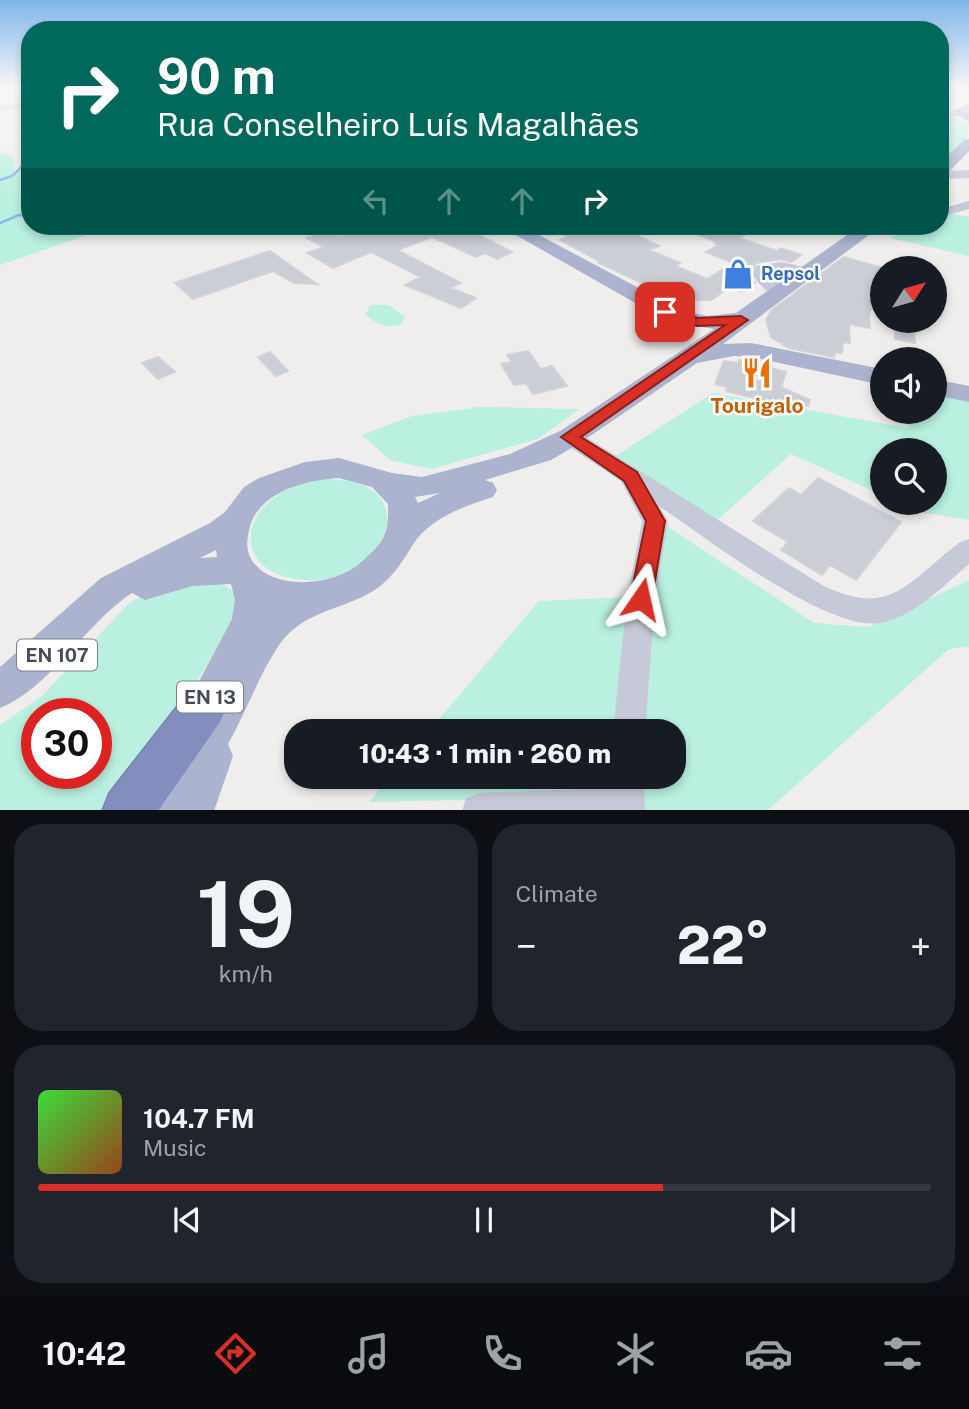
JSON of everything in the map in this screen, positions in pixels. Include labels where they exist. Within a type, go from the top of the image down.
[{"type":"highway","points":[[127,810],[215,709]]},
{"type":"main road","points":[[949,167],[969,143]]},
{"type":"main road","points":[[949,171],[969,158]]},
{"type":"main road","points":[[526,235],[685,320],[722,323],[750,314],[755,333],[776,347],[811,362]]},
{"type":"main road","name":"EN 13","points":[[166,810],[215,709],[250,620],[252,600],[245,575],[232,550],[231,540],[236,520],[258,493],[279,480],[302,472],[327,468],[351,469],[385,482],[422,486],[531,457],[570,437],[692,355],[859,235]]},
{"type":"main road","points":[[685,320],[695,333],[692,355],[734,349],[751,350],[870,374]]},
{"type":"main road","points":[[947,390],[969,394]]},
{"type":"main road","name":"EN 13","points":[[245,575],[268,590],[284,594],[322,594],[347,588],[375,573],[395,553],[404,533],[422,516],[456,497],[513,481],[549,464],[562,452],[570,437]]},
{"type":"main road","points":[[385,482],[400,498],[404,508],[404,533]]},
{"type":"main road","name":"EN 107","points":[[0,690],[112,590],[154,565],[202,545],[236,520]]},
{"type":"main road","name":"EN 107","points":[[0,705],[112,604],[137,589],[165,578],[189,573],[245,575]]},
{"type":"main road","name":"EN 13","points":[[147,810],[272,627],[293,610],[322,594]]},
{"type":"main road","points":[[192,810],[215,709]]},
{"type":"street","points":[[949,175],[969,174]]},
{"type":"street","points":[[949,210],[969,205]]},
{"type":"street","points":[[781,292],[771,288],[765,281],[760,274],[762,269],[781,267],[807,272]]},
{"type":"street","points":[[570,437],[812,593],[848,608],[863,611],[890,609],[969,549]]},
{"type":"street","points":[[630,719],[641,599],[656,521],[631,477]]},
{"type":"street","points":[[479,810],[626,797]]},
{"type":"green space","points":[[949,126],[969,126],[966,141],[949,157]]},
{"type":"green space","points":[[0,154],[13,155],[15,173],[21,171],[21,235],[87,235],[0,265]]},
{"type":"green space","points":[[949,214],[969,217],[969,256],[890,238],[897,235],[949,235]]},
{"type":"green space","points":[[371,305],[389,305],[405,317],[401,324],[382,325],[365,314]]},
{"type":"green space","points":[[713,393],[870,421],[870,424],[908,428],[908,424],[947,424],[947,395],[969,400],[969,520],[938,515],[947,515],[947,438],[870,438],[870,490],[791,454],[715,522],[614,457]]},
{"type":"green space","points":[[480,407],[580,409],[538,439],[431,469],[390,460],[362,435],[412,416]]},
{"type":"green space","points":[[320,479],[357,483],[379,496],[387,515],[383,536],[370,556],[348,572],[319,580],[286,577],[271,571],[254,553],[251,530],[256,518],[275,497]]},
{"type":"green space","points":[[650,515],[814,623],[868,627],[969,580],[969,647],[949,649],[768,810],[635,810],[629,796],[369,802],[380,789],[686,789],[686,719],[439,719],[539,601],[630,597]]},
{"type":"green space","points":[[211,580],[223,584],[237,597],[241,609],[187,697],[103,810],[0,810],[0,725],[21,710],[21,789],[112,789],[112,698],[39,698],[128,604],[145,594]]},
{"type":"building","points":[[315,235],[479,235],[512,252],[497,259],[485,253],[476,257],[432,237],[397,250],[461,283],[450,288],[476,298],[461,308],[405,285],[421,277],[371,252],[333,268],[307,253],[324,247],[307,238]]},
{"type":"building","points":[[565,235],[636,235],[659,246],[649,250],[680,263],[675,266],[707,279],[733,263],[706,252],[719,245],[700,235],[744,235],[739,238],[777,251],[781,248],[801,255],[791,262],[781,259],[756,263],[750,273],[755,283],[741,292],[730,287],[711,300],[665,299],[655,293],[659,291],[599,263],[601,262],[560,240],[569,237]]},
{"type":"building","points":[[270,251],[317,284],[294,283],[273,271],[193,299],[175,283]]},
{"type":"building","points":[[844,257],[870,265],[870,328],[849,324],[850,343],[843,342],[842,353],[835,352],[834,357],[789,348],[771,337],[766,320],[772,310]]},
{"type":"building","points":[[895,333],[914,333],[915,343],[895,339]]},
{"type":"building","points":[[528,351],[541,369],[552,366],[567,386],[533,394],[526,383],[514,385],[501,364],[512,362],[507,355]]},
{"type":"building","points":[[270,352],[288,371],[276,376],[258,357]]},
{"type":"building","points":[[158,357],[175,372],[158,379],[142,363]]},
{"type":"building","points":[[739,360],[786,372],[781,387],[810,400],[808,406],[776,398],[775,403],[726,391],[727,387],[715,384],[724,361],[738,363]]},
{"type":"building","points":[[818,478],[870,506],[870,515],[888,515],[901,522],[856,580],[830,565],[822,575],[781,550],[788,542],[753,521],[789,488],[801,495]]},
{"type":"waterway","points":[[0,180],[12,176],[21,168]]},
{"type":"waterway","points":[[0,223],[21,215]]},
{"type":"place","name":"Repsol","points":[[738,274]]},
{"type":"place","name":"Tourigalo","points":[[757,373]]},
{"type":"route","points":[[641,599],[656,521],[631,477],[570,437],[741,320],[722,323],[697,322],[665,312]]}]
